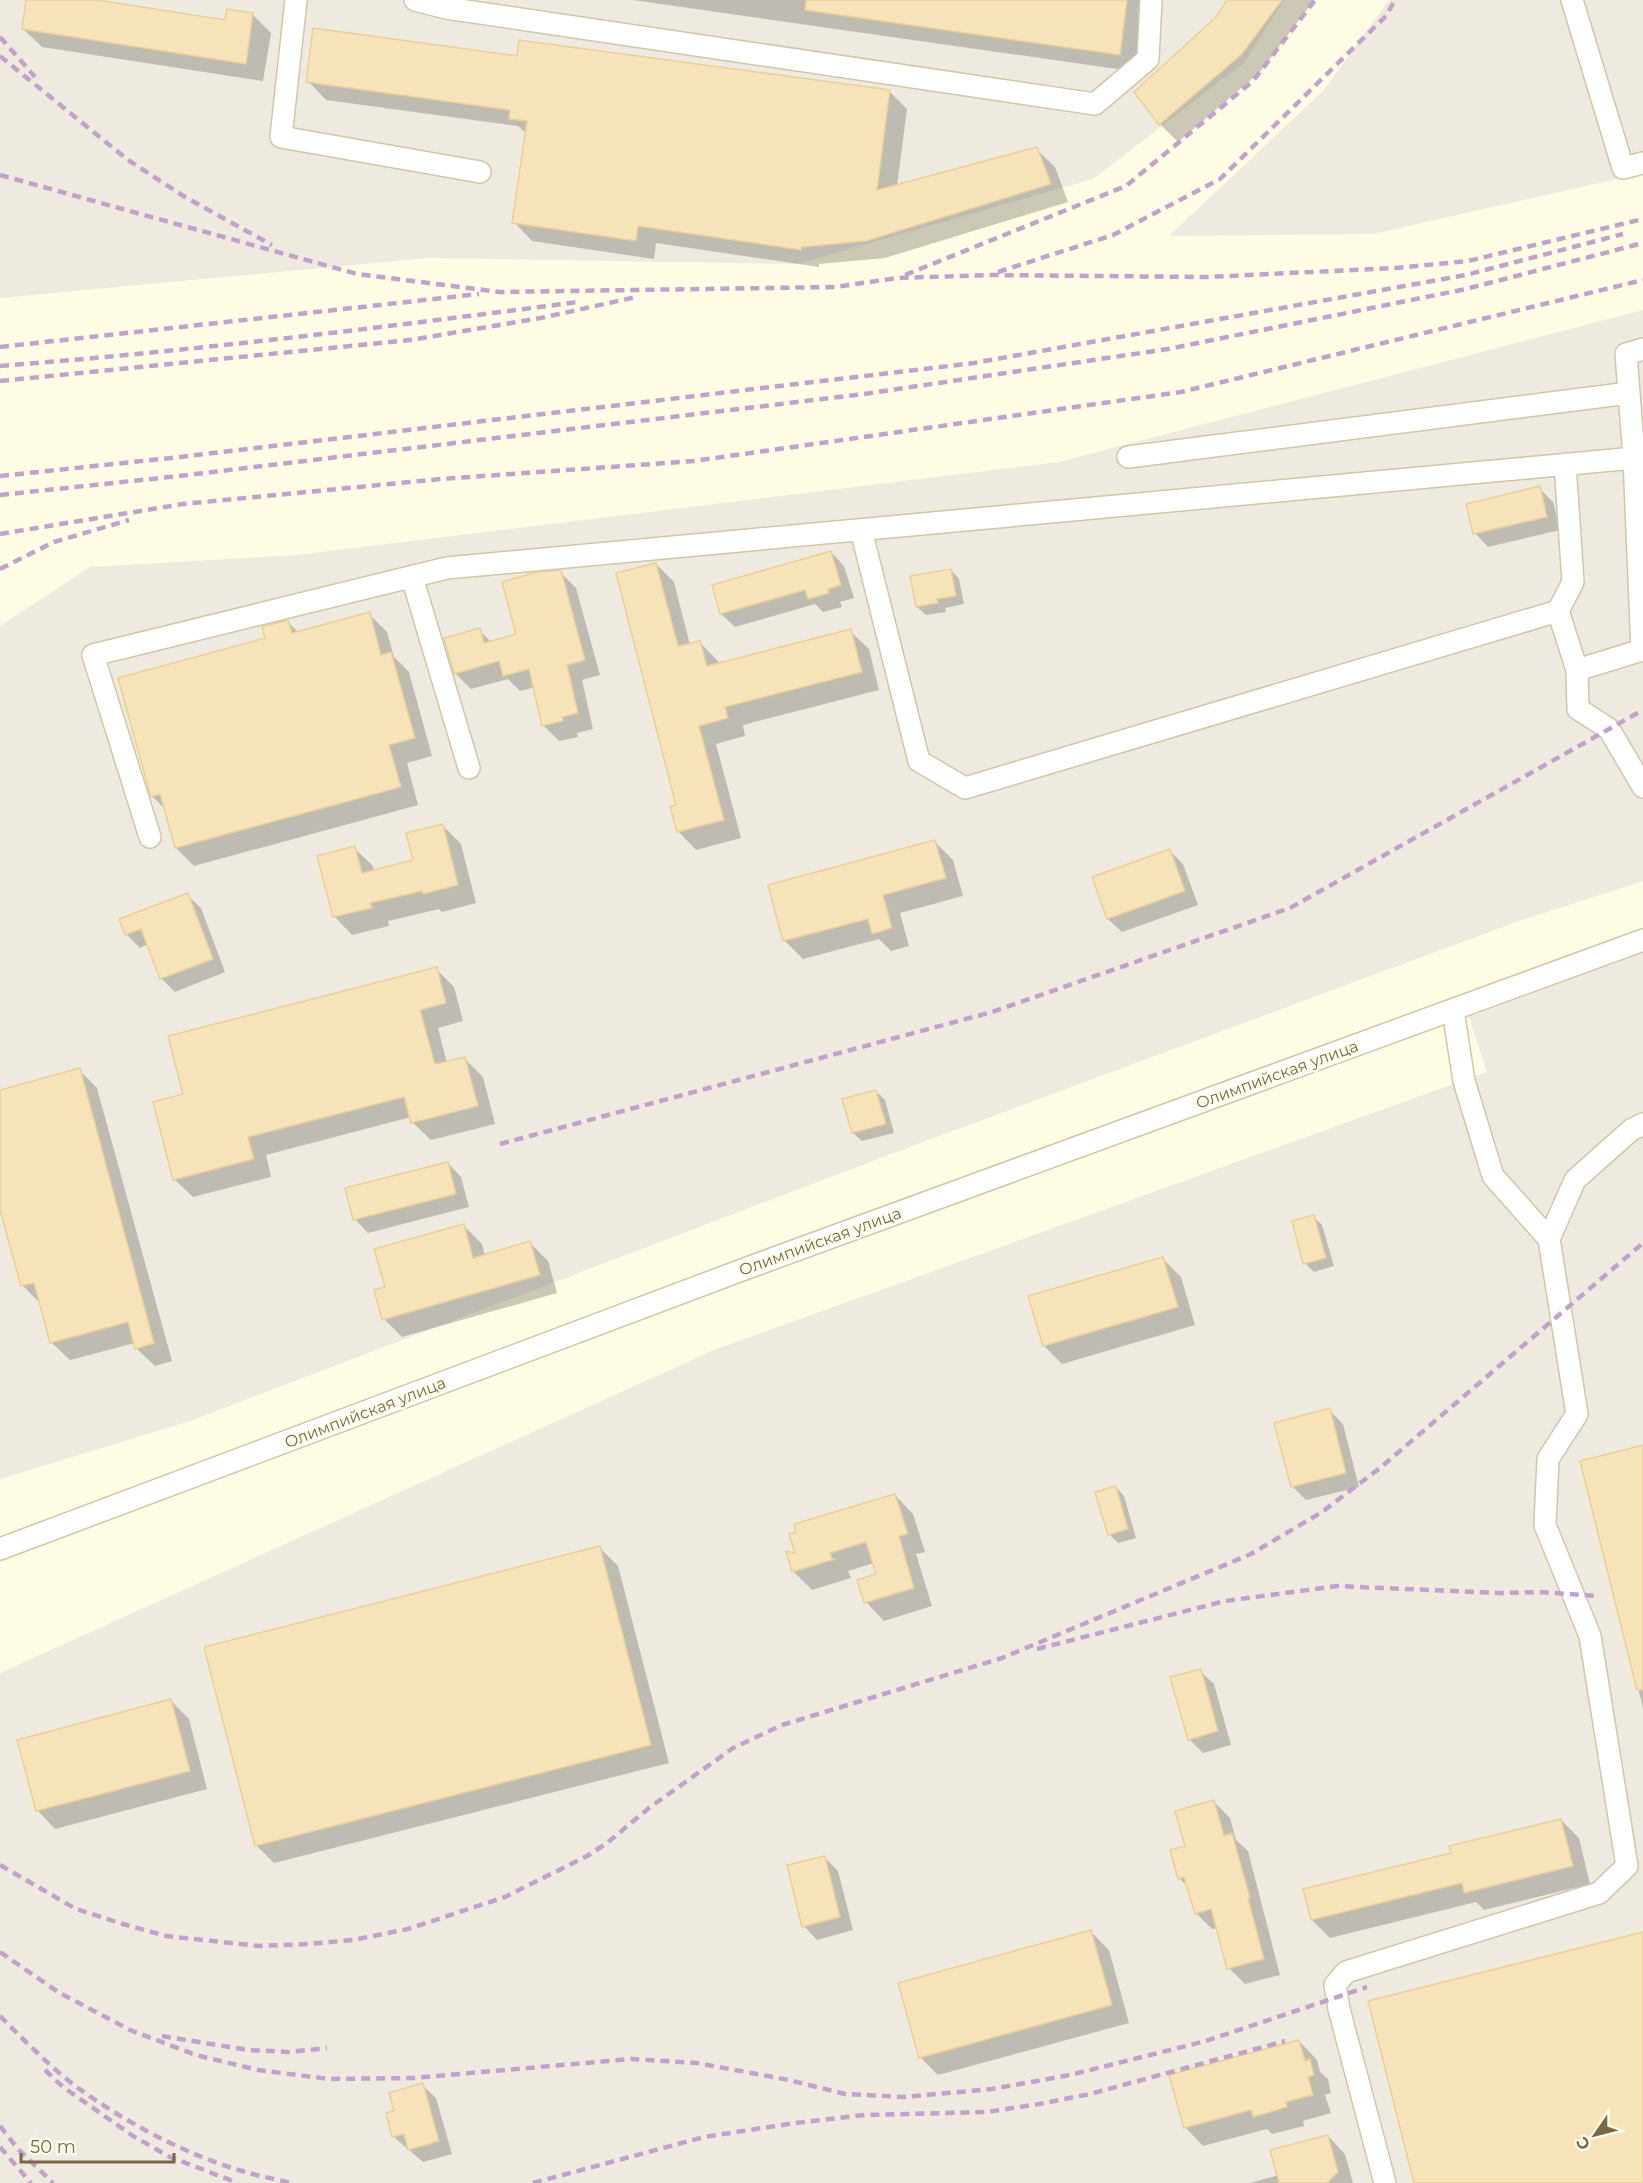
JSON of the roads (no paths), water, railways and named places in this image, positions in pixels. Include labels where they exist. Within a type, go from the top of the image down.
[{"type":"street","points":[[296,0],[281,137],[480,172]]},
{"type":"street","points":[[415,0],[1095,104],[1148,59],[1151,0]]},
{"type":"street","points":[[1572,0],[1623,168],[1643,163]]},
{"type":"street","points":[[1577,670],[1642,650],[1641,573],[1626,354],[1643,349]]},
{"type":"street","points":[[1128,457],[1629,393]]},
{"type":"street","points":[[150,837],[93,655],[447,568],[1634,458]]},
{"type":"street","points":[[1565,464],[1573,582],[1558,611],[1577,670],[1578,709],[1610,729],[1643,788]]},
{"type":"street","points":[[861,530],[919,761],[965,788],[1558,611]]},
{"type":"street","points":[[412,577],[469,768]]},
{"type":"street","name":"Олимпийская улица","points":[[0,1549],[750,1267],[1643,940]]},
{"type":"street","points":[[1385,2183],[1339,2009],[1335,1985],[1346,1972],[1599,1893],[1627,1866],[1590,1636],[1545,1525],[1548,1459],[1577,1414],[1549,1239],[1493,1176],[1464,1081],[1453,1010]]},
{"type":"street","points":[[1549,1239],[1575,1180],[1631,1130],[1643,1124]]},
{"type":"railway","points":[[905,275],[1126,186],[1253,81],[1315,0]]},
{"type":"railway","points":[[998,272],[1113,235],[1220,179],[1386,16],[1395,0]]},
{"type":"railway","points":[[0,37],[35,77]]},
{"type":"railway","points":[[0,56],[128,160],[185,197],[272,245]]},
{"type":"railway","points":[[0,175],[357,274],[500,292],[835,287],[897,278],[988,275],[1206,277],[1396,268],[1468,261],[1643,219]]},
{"type":"railway","points":[[0,476],[180,457],[974,363],[1466,275],[1623,234]]},
{"type":"railway","points":[[0,495],[179,476],[864,394],[1168,349],[1466,289],[1643,243]]},
{"type":"railway","points":[[0,534],[183,504],[441,479],[694,461],[1181,392],[1643,280]]},
{"type":"railway","points":[[0,347],[479,294]]},
{"type":"railway","points":[[0,381],[410,340],[541,318],[636,297]]},
{"type":"railway","points":[[0,366],[289,338],[578,302]]},
{"type":"railway","points":[[0,569],[54,542],[129,520]]},
{"type":"railway","points":[[500,1144],[992,1012],[1290,908],[1643,710]]},
{"type":"railway","points":[[0,1865],[76,1909],[123,1924],[166,1936],[259,1946],[353,1940],[408,1929],[505,1897],[587,1856],[733,1748],[782,1725],[1002,1658],[1251,1554],[1322,1512],[1380,1468],[1643,1243]]},
{"type":"railway","points":[[1037,1649],[1225,1601],[1337,1586],[1599,1596]]},
{"type":"railway","points":[[0,1952],[58,1992],[130,2030],[196,2055],[258,2070],[329,2079],[413,2078],[631,2059],[697,2063],[789,2080],[845,2094],[904,2097],[992,2089],[1070,2075],[1206,2041],[1367,1987]]},
{"type":"railway","points":[[0,2016],[68,2080],[136,2125],[220,2164],[291,2183]]},
{"type":"railway","points":[[162,2036],[248,2050],[289,2052],[327,2048]]},
{"type":"railway","points":[[533,2183],[704,2137],[865,2115],[987,2112],[1039,2104],[1090,2094],[1285,2041]]},
{"type":"railway","points":[[45,2070],[63,2087],[133,2136],[170,2157],[238,2183]]},
{"type":"railway","points":[[0,2126],[18,2149],[53,2183]]},
{"type":"railway","points":[[0,2147],[31,2183]]}]
